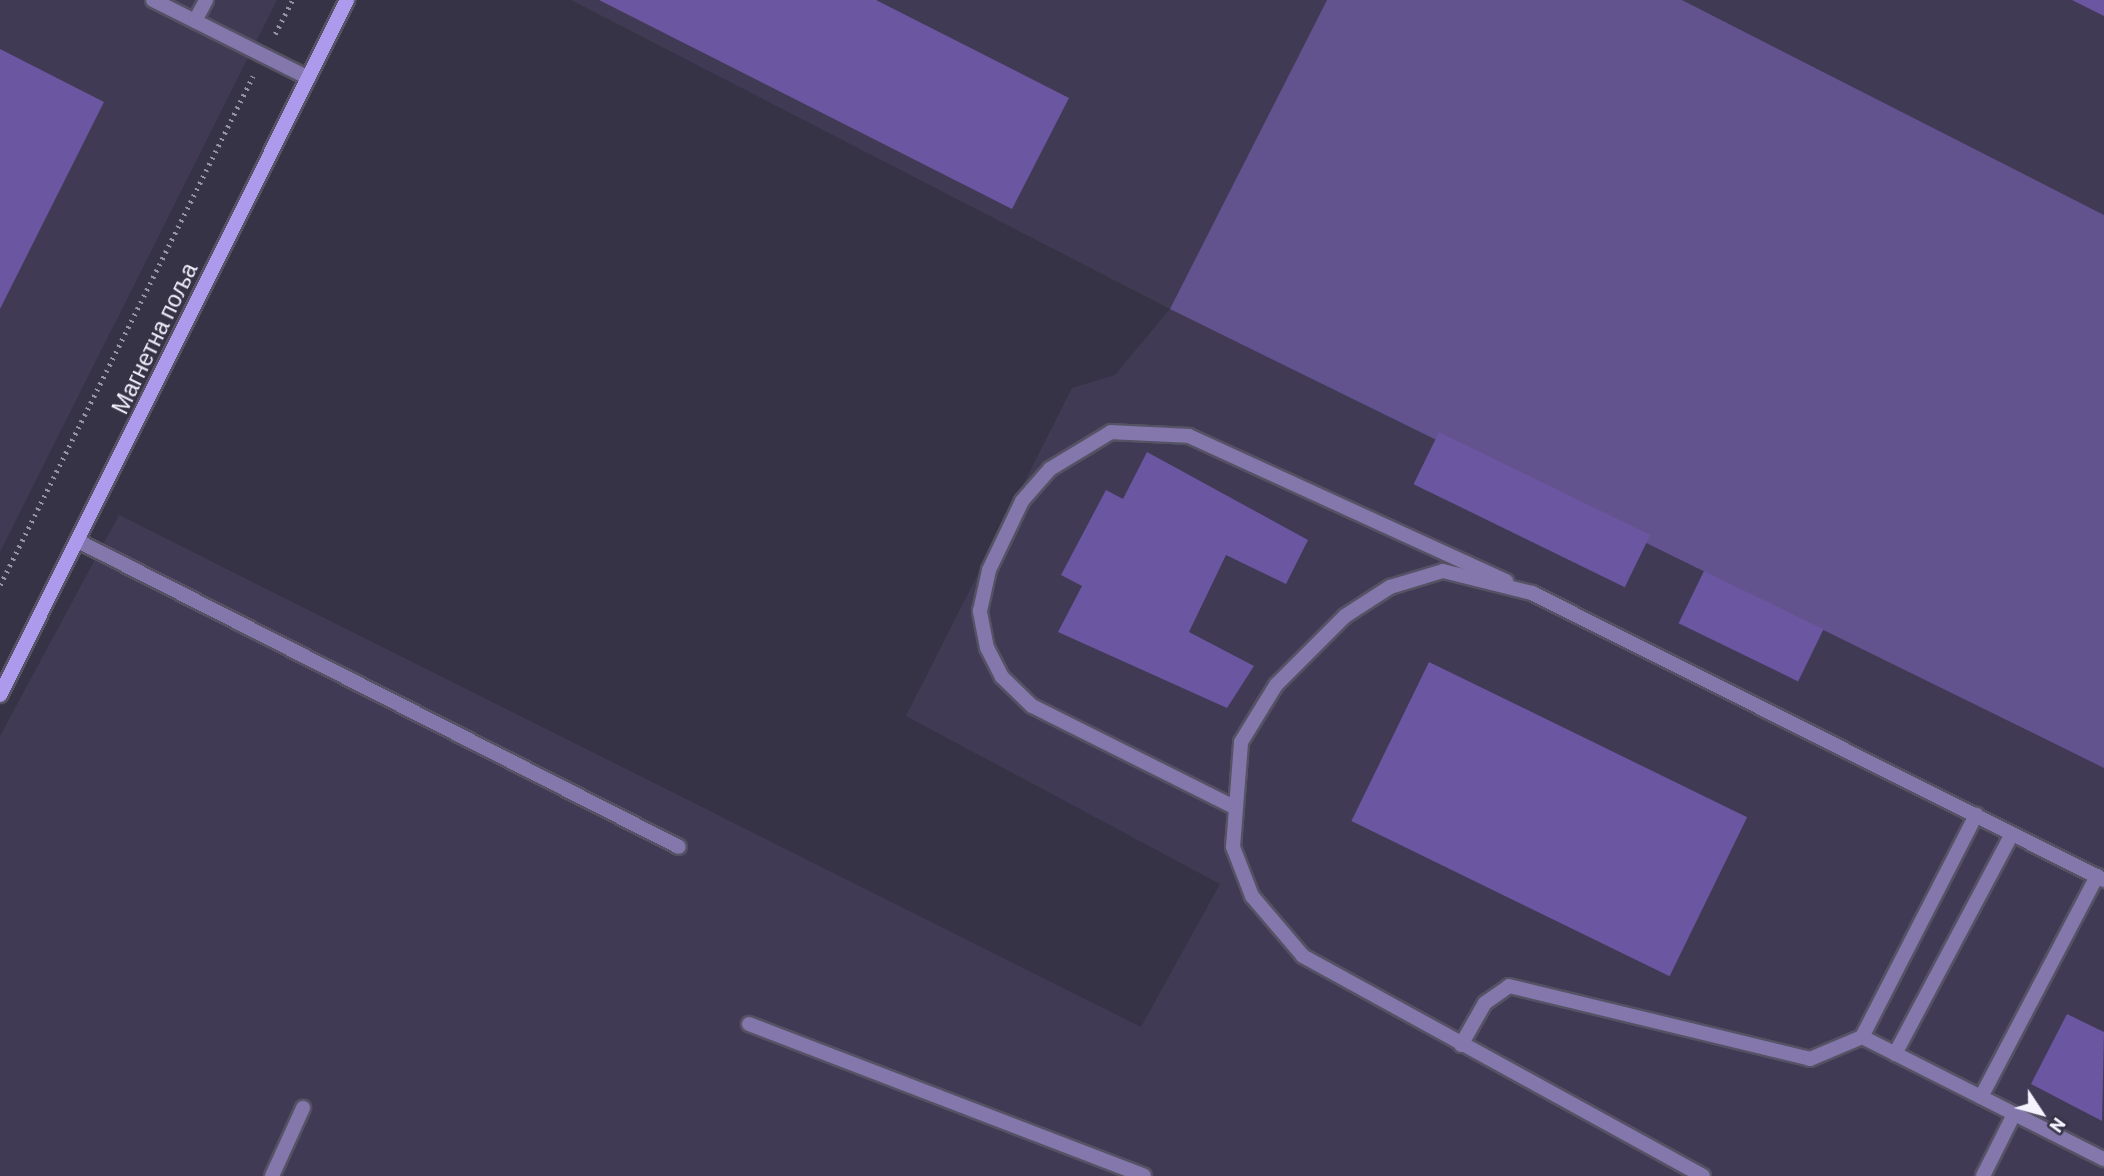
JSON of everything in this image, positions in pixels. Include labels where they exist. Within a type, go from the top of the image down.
[{"type":"street","name":"Магнетна поља","points":[[0,695],[347,0]]},
{"type":"lane","points":[[153,0],[309,78]]},
{"type":"lane","points":[[195,21],[206,0]]},
{"type":"lane","points":[[1232,806],[1031,706],[1002,677],[987,648],[980,611],[1003,534],[1022,501],[1079,446],[1111,432],[1145,429],[1222,446],[1532,593],[2100,878],[1980,1097]]},
{"type":"lane","points":[[78,541],[679,847]]},
{"type":"lane","points":[[1532,593],[1443,572],[1390,587],[1345,616],[1276,685],[1241,742],[1232,806],[1233,847],[1252,896],[1303,956],[1703,1176]]},
{"type":"lane","points":[[1461,1045],[1485,1003],[1509,986],[1810,1059],[1862,1037],[1976,815]]},
{"type":"lane","points":[[1895,1054],[2012,834]]},
{"type":"lane","points":[[750,1024],[1144,1176]]},
{"type":"lane","points":[[1862,1037],[2104,1159]]},
{"type":"lane","points":[[272,1176],[303,1108]]},
{"type":"lane","points":[[1983,1176],[2014,1114]]},
{"type":"path","points":[[0,585],[292,0]]},
{"type":"shaded area","points":[[0,0],[277,0],[0,552]]},
{"type":"shaded area","points":[[571,0],[1327,0],[1171,309],[2104,768],[2104,1176],[0,1176],[0,736],[119,515],[1141,1027],[1220,884],[906,716],[1072,388],[1115,375],[1170,309]]},
{"type":"shaded area","points":[[1327,0],[1682,0],[2104,215],[2104,768],[1170,309]]},
{"type":"shaded area","points":[[1682,0],[2104,0],[2104,215]]},
{"type":"building","points":[[599,0],[876,0],[1069,98],[1012,209]]},
{"type":"building","points":[[2072,0],[2104,0],[2104,16]]},
{"type":"building","points":[[0,49],[104,102],[0,309]]},
{"type":"building","points":[[1439,432],[1650,535],[1625,587],[1414,484]]},
{"type":"building","points":[[1147,452],[1308,540],[1286,584],[1226,555],[1189,632],[1254,666],[1227,708],[1058,632],[1082,586],[1061,575],[1106,490],[1123,499]]},
{"type":"building","points":[[1704,571],[1824,629],[1798,681],[1679,623]]},
{"type":"building","points":[[1429,662],[1747,817],[1670,976],[1351,821]]},
{"type":"building","points":[[2067,1014],[2104,1032],[2102,1121],[2031,1084]]}]
